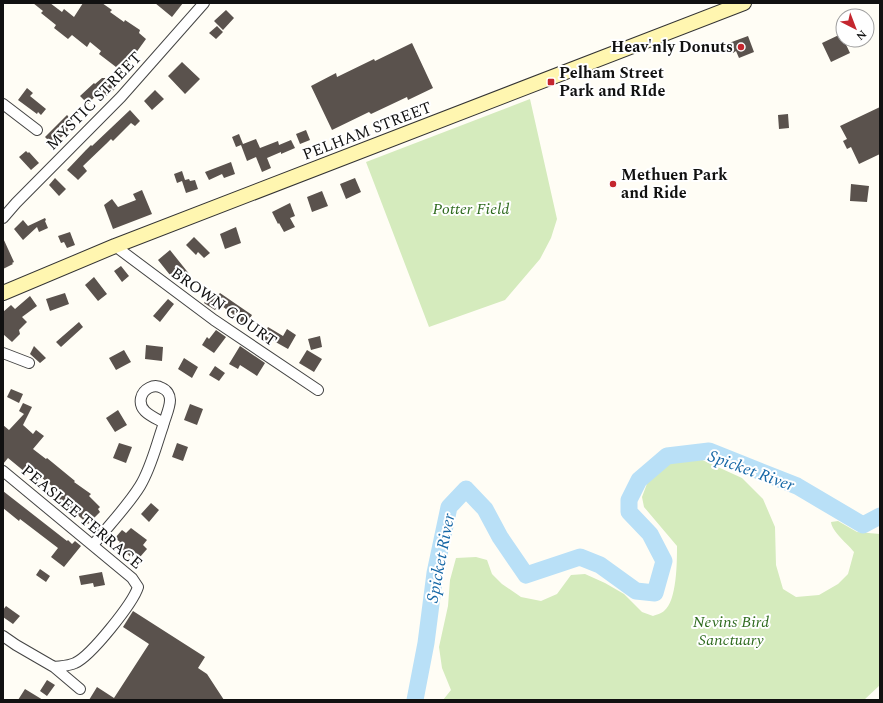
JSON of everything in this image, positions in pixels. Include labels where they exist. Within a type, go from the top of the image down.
[{"type":"main road","name":"PELHAM STREET","points":[[3,294],[115,246],[744,3]]},
{"type":"street","name":"MYSTIC STREET","points":[[3,218],[131,86],[204,3]]},
{"type":"street","points":[[711,16],[720,3]]},
{"type":"street","points":[[3,104],[37,130]]},
{"type":"street","name":"BROWN COURT","points":[[115,246],[214,320],[318,390]]},
{"type":"street","points":[[3,353],[29,363]]},
{"type":"street","points":[[93,545],[144,481],[164,423]]},
{"type":"street","name":"PEASLEE TERRACE","points":[[3,471],[93,545],[136,583],[137,590],[119,618],[90,653],[76,663],[54,667]]},
{"type":"street","points":[[3,636],[54,667],[80,689]]},
{"type":"green space","name":"Potter Field","points":[[530,99],[557,219],[551,238],[540,259],[505,300],[429,327],[366,162]]},
{"type":"green space","name":"Nevins Bird Sanctuary","points":[[698,458],[742,478],[763,499],[775,527],[776,565],[783,589],[796,597],[819,595],[838,584],[848,574],[854,552],[837,534],[831,522],[838,521],[857,532],[880,534],[880,685],[864,700],[443,700],[451,690],[442,668],[439,647],[448,606],[450,580],[456,558],[476,557],[487,560],[492,574],[502,584],[521,597],[541,601],[557,594],[571,575],[585,574],[624,594],[642,612],[653,616],[659,614],[664,611],[672,599],[676,571],[677,546],[644,507],[642,497],[648,481],[662,467],[680,459]]},
{"type":"building","points":[[33,3],[50,3],[62,12],[64,9],[74,17],[83,3],[102,3],[112,10],[110,12],[124,22],[125,20],[140,30],[139,33],[146,39],[125,68],[119,64],[116,67],[99,54],[101,51],[90,42],[87,47],[72,35],[68,39],[54,28],[56,25],[41,13],[43,11]]},
{"type":"building","points":[[155,3],[183,3],[172,17]]},
{"type":"building","points":[[226,10],[234,18],[223,30],[214,21]]},
{"type":"building","points":[[217,26],[223,32],[216,39],[209,33]]},
{"type":"building","name":"Heav'nly Donuts","points":[[748,36],[754,52],[739,58],[736,51],[733,53],[729,43]]},
{"type":"building","points":[[835,37],[835,48],[848,48],[850,53],[831,62],[822,43]]},
{"type":"building","points":[[412,43],[433,88],[408,100],[407,97],[371,114],[369,112],[332,130],[311,86],[336,73],[337,77]]},
{"type":"building","points":[[182,62],[200,79],[185,94],[168,76]]},
{"type":"building","points":[[102,78],[105,78],[116,88],[107,96],[101,90],[88,104],[80,96]]},
{"type":"building","points":[[27,88],[33,93],[30,96],[46,109],[41,115],[38,112],[37,114],[18,100]]},
{"type":"building","points":[[155,90],[164,99],[152,110],[144,101]]},
{"type":"building","points":[[880,107],[880,154],[859,164],[851,147],[847,149],[843,141],[847,139],[840,126]]},
{"type":"building","points":[[130,110],[140,121],[135,126],[131,123],[113,141],[111,139],[83,166],[87,171],[78,180],[67,170],[91,145],[92,146]]},
{"type":"building","points":[[788,114],[789,128],[779,129],[778,115]]},
{"type":"building","points":[[67,115],[75,124],[53,145],[45,137]]},
{"type":"building","points":[[306,130],[310,140],[300,144],[296,134]]},
{"type":"building","points":[[239,134],[243,144],[256,139],[260,148],[278,141],[279,145],[291,140],[295,148],[267,158],[271,168],[262,172],[256,157],[247,161],[241,145],[236,147],[232,137]]},
{"type":"building","points":[[26,151],[28,153],[29,152],[39,163],[31,170],[19,157]]},
{"type":"building","points":[[231,162],[235,174],[224,178],[222,174],[209,180],[205,172]]},
{"type":"building","points":[[182,171],[185,180],[195,180],[198,189],[186,193],[182,181],[177,183],[174,174]]},
{"type":"building","points":[[55,178],[66,189],[59,196],[49,185]]},
{"type":"building","points":[[355,178],[361,192],[346,199],[340,184]]},
{"type":"building","points":[[851,184],[869,186],[867,202],[850,201]]},
{"type":"building","points":[[142,190],[152,214],[113,229],[104,205],[112,199],[118,207],[136,200],[133,194]]},
{"type":"building","points":[[322,191],[328,206],[312,212],[307,197]]},
{"type":"building","points":[[290,203],[295,216],[290,218],[295,227],[284,232],[272,212]]},
{"type":"building","points":[[45,218],[48,228],[39,232],[37,227],[23,240],[14,229],[23,220],[28,226]]},
{"type":"building","points":[[236,227],[241,243],[225,249],[220,234]]},
{"type":"building","points":[[70,232],[75,245],[67,248],[64,242],[61,243],[58,236]]},
{"type":"building","points":[[194,237],[210,253],[204,258],[198,252],[196,255],[186,245]]},
{"type":"building","points":[[3,238],[14,262],[3,269]]},
{"type":"building","points":[[170,250],[190,275],[184,280],[176,270],[170,275],[158,260]]},
{"type":"building","points":[[121,266],[129,276],[122,282],[114,271]]},
{"type":"building","points":[[94,277],[107,294],[98,301],[85,285]]},
{"type":"building","points":[[212,292],[218,295],[220,293],[252,315],[245,326],[231,317],[233,314],[219,304],[215,310],[204,303]]},
{"type":"building","points":[[65,293],[69,304],[50,311],[46,299]]},
{"type":"building","points":[[30,296],[37,306],[22,317],[27,322],[19,330],[20,334],[12,342],[3,334],[3,312],[11,305],[15,309]]},
{"type":"building","points":[[168,299],[174,304],[160,322],[153,316]]},
{"type":"building","points":[[79,322],[83,327],[61,347],[56,342]]},
{"type":"building","points":[[268,327],[283,336],[287,329],[296,335],[288,349],[272,340],[269,346],[261,340]]},
{"type":"building","points":[[216,330],[226,337],[214,353],[202,345],[207,337],[209,339]]},
{"type":"building","points":[[320,336],[322,347],[311,350],[308,339]]},
{"type":"building","points":[[146,345],[163,347],[162,361],[145,359]]},
{"type":"building","points":[[34,346],[46,358],[40,363],[30,354]]},
{"type":"building","points":[[240,346],[265,363],[257,376],[240,365],[238,369],[229,364]]},
{"type":"building","points":[[124,350],[131,362],[116,370],[109,358]]},
{"type":"building","points":[[307,350],[322,359],[314,372],[299,363]]},
{"type":"building","points":[[184,358],[198,367],[192,378],[178,369]]},
{"type":"building","points":[[215,366],[225,373],[219,381],[209,375]]},
{"type":"building","points":[[11,389],[23,394],[19,403],[7,397]]},
{"type":"building","points":[[23,403],[32,407],[23,425],[33,434],[36,430],[44,436],[33,449],[46,459],[47,458],[75,481],[74,482],[91,494],[89,496],[100,507],[98,509],[100,512],[88,524],[50,491],[53,487],[30,468],[25,472],[8,458],[3,464],[3,425],[9,430],[24,414],[19,411]]},
{"type":"building","points":[[190,404],[203,409],[197,425],[184,420]]},
{"type":"building","points":[[118,410],[127,425],[115,432],[106,418]]},
{"type":"building","points":[[119,443],[132,447],[126,463],[113,458]]},
{"type":"building","points":[[177,443],[188,447],[183,461],[172,457]]},
{"type":"building","points":[[3,491],[67,541],[68,540],[72,544],[75,541],[81,546],[64,567],[51,557],[58,548],[3,508]]},
{"type":"building","points":[[151,503],[159,510],[149,522],[141,514]]},
{"type":"building","points":[[131,528],[147,540],[143,545],[147,549],[140,557],[136,553],[132,558],[117,545],[120,542],[115,538],[122,530],[126,533]]},
{"type":"building","points":[[40,569],[50,576],[46,582],[36,575]]},
{"type":"building","points":[[102,572],[105,585],[94,587],[93,583],[81,585],[79,576]]},
{"type":"building","points":[[6,606],[20,616],[13,624],[3,617],[3,610]]},
{"type":"building","points":[[133,611],[205,657],[198,668],[207,674],[224,700],[89,700],[97,687],[114,698],[149,644],[123,627]]},
{"type":"building","points":[[47,680],[55,685],[47,696],[40,691]]},
{"type":"building","points":[[25,689],[43,700],[18,700]]},
{"type":"waterway","name":"Spicket River","points":[[415,700],[426,643],[435,573],[449,507],[466,489],[485,509],[500,537],[526,575],[580,557],[600,565],[636,591],[655,593],[664,561],[650,534],[629,512],[629,500],[639,480],[667,456],[709,451],[797,486],[863,525],[880,516]]},
{"type":"place","name":"Heav'nly Donuts","points":[[741,47]]},
{"type":"place","name":"Pelham Street Park and RIde","points":[[551,82]]},
{"type":"place","name":"Methuen Park and Ride","points":[[613,184]]}]
